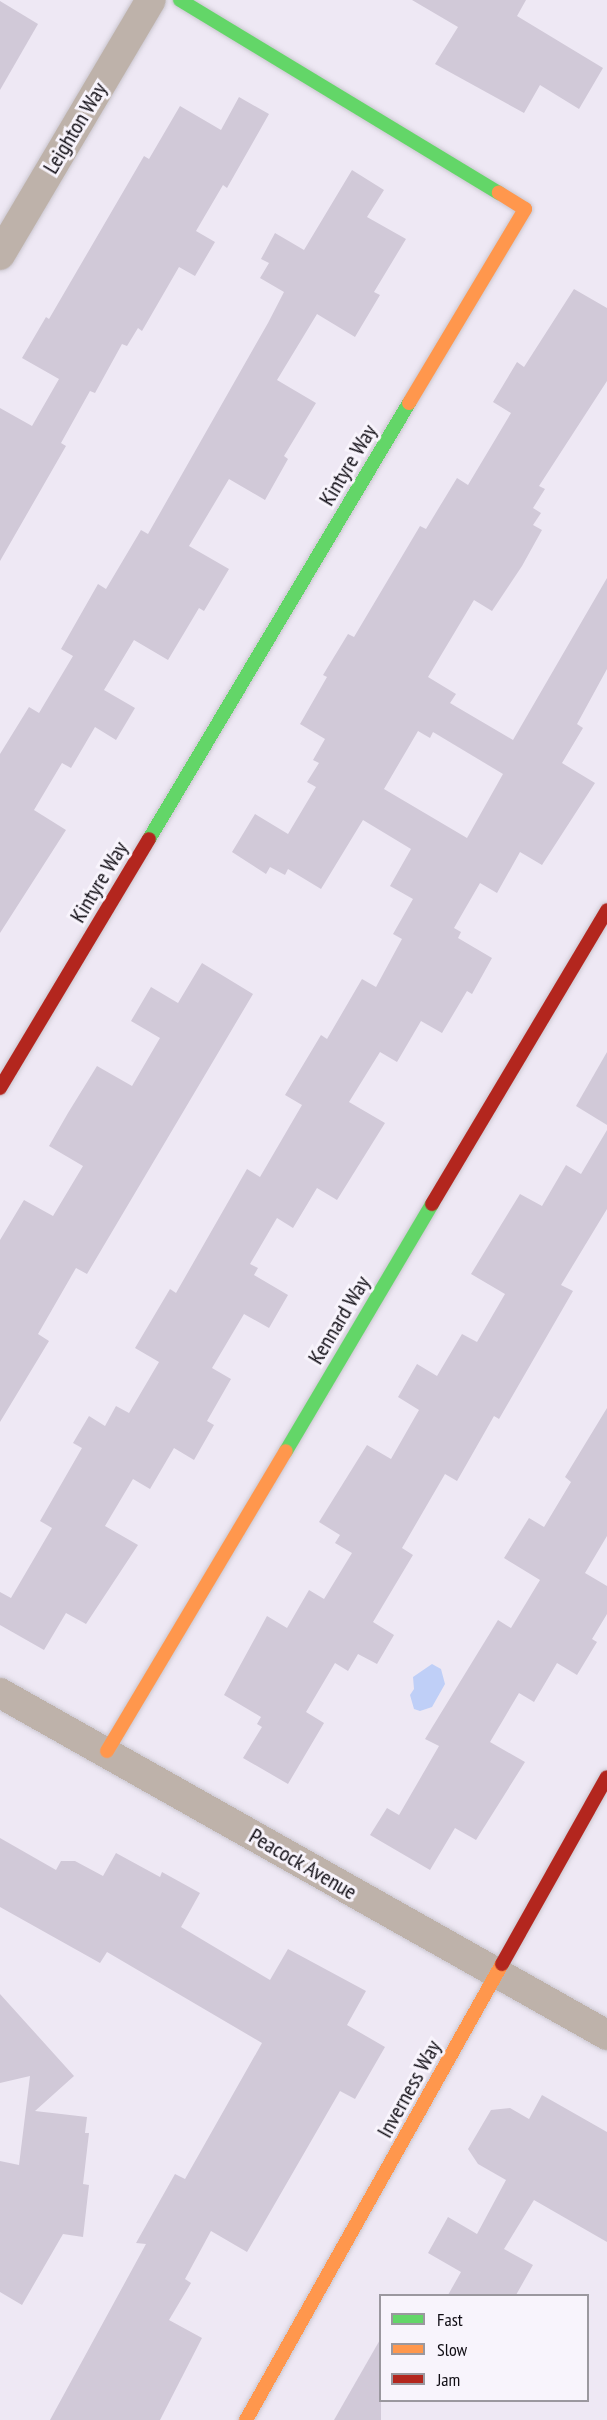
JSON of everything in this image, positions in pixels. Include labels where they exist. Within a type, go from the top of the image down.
[{"type":"street","name":"Leighton Way","points":[[0,255],[151,0]]},
{"type":"street","name":"Kintyre Way","points":[[0,1088],[525,209],[180,0]]},
{"type":"street","name":"Kennard Way","points":[[107,1751],[607,910]]},
{"type":"street","name":"Peacock Avenue","points":[[0,1693],[107,1751],[607,2035]]},
{"type":"street","name":"Inverness Way","points":[[246,2420],[607,1777]]},
{"type":"water","points":[[432,1664],[441,1669],[445,1684],[432,1707],[420,1711],[414,1709],[410,1695],[414,1689],[413,1677]]},
{"type":"building","points":[[412,0],[526,0],[517,16],[603,68],[579,109],[540,85],[524,113],[435,64],[458,27]]},
{"type":"building","points":[[0,1],[38,24],[0,90]]},
{"type":"building","points":[[239,97],[269,114],[227,188],[223,185],[196,231],[215,242],[195,276],[179,267],[142,331],[138,328],[127,346],[122,344],[95,393],[90,391],[61,443],[66,446],[0,561],[0,408],[32,426],[59,379],[22,358],[46,317],[49,319],[144,156],[149,159],[180,106],[221,130]]},
{"type":"building","points":[[352,170],[384,190],[367,217],[406,239],[374,292],[380,295],[355,337],[317,314],[277,380],[316,403],[284,456],[288,459],[265,500],[229,479],[189,546],[229,569],[204,611],[199,608],[168,660],[134,640],[104,690],[135,708],[116,740],[95,727],[71,768],[62,763],[34,810],[66,830],[0,933],[0,754],[29,707],[39,713],[73,656],[61,649],[98,584],[106,589],[141,530],[148,534],[268,323],[284,292],[260,278],[269,263],[261,259],[275,233],[304,250]]},
{"type":"building","points":[[574,289],[607,308],[607,381],[539,486],[545,489],[533,508],[541,513],[533,525],[542,530],[522,566],[492,611],[474,600],[428,677],[456,694],[450,703],[513,740],[607,578],[607,669],[577,724],[583,728],[562,763],[595,783],[542,865],[520,852],[497,893],[480,883],[454,928],[461,932],[458,938],[492,958],[472,994],[467,991],[442,1033],[421,1021],[397,1062],[380,1052],[349,1102],[385,1123],[337,1200],[317,1188],[293,1228],[277,1218],[250,1264],[258,1268],[254,1275],[288,1295],[269,1328],[244,1314],[212,1368],[231,1379],[207,1421],[214,1425],[194,1460],[174,1448],[150,1489],[133,1479],[105,1526],[138,1545],[86,1624],[66,1613],[44,1650],[0,1625],[0,1592],[11,1598],[52,1528],[40,1521],[82,1448],[73,1443],[89,1416],[105,1426],[116,1406],[129,1413],[159,1362],[135,1348],[170,1289],[176,1293],[247,1169],[260,1177],[302,1105],[285,1095],[321,1035],[327,1039],[362,979],[376,987],[402,939],[393,934],[413,899],[390,886],[411,849],[363,820],[321,889],[288,869],[285,875],[270,867],[266,874],[232,852],[255,814],[288,834],[316,787],[307,782],[319,763],[313,760],[325,739],[300,724],[327,677],[323,675],[348,634],[354,637],[420,526],[426,529],[457,478],[468,485],[511,413],[493,402],[517,362],[524,367]],"holes":[[[418,731],[430,738],[433,732],[503,774],[467,838],[384,789]]]},
{"type":"building","points":[[202,963],[253,994],[87,1274],[76,1268],[38,1334],[49,1341],[0,1422],[0,1240],[24,1200],[53,1216],[83,1166],[49,1146],[68,1113],[97,1066],[132,1086],[160,1038],[131,1021],[151,987],[178,1003]]},
{"type":"building","points":[[607,1052],[607,1125],[576,1106]]},
{"type":"building","points":[[607,1130],[607,1209],[561,1285],[573,1291],[499,1419],[494,1416],[457,1481],[445,1474],[402,1548],[413,1555],[373,1622],[394,1635],[377,1664],[358,1654],[348,1671],[335,1663],[306,1712],[324,1723],[288,1784],[243,1758],[262,1727],[257,1724],[261,1717],[224,1695],[267,1616],[287,1628],[309,1590],[324,1599],[352,1553],[335,1543],[340,1535],[319,1522],[367,1445],[391,1459],[419,1410],[398,1397],[417,1364],[437,1376],[462,1334],[477,1342],[505,1294],[471,1274],[520,1194],[542,1206],[566,1165],[581,1174]]},
{"type":"building","points":[[607,1408],[607,1536],[585,1573],[607,1586],[607,1614],[592,1639],[597,1642],[577,1675],[557,1663],[534,1702],[519,1693],[490,1742],[525,1762],[476,1840],[455,1828],[430,1870],[370,1835],[387,1808],[399,1815],[439,1746],[425,1739],[498,1620],[511,1628],[540,1580],[504,1558],[529,1518],[544,1527],[571,1482],[565,1477]]},
{"type":"building","points":[[0,1838],[56,1870],[61,1861],[75,1861],[103,1876],[116,1853],[160,1877],[162,1872],[200,1893],[181,1927],[270,1980],[288,1949],[366,1991],[347,2025],[385,2047],[355,2099],[340,2091],[247,2252],[211,2231],[185,2279],[191,2283],[169,2320],[202,2338],[160,2420],[50,2420],[146,2244],[136,2243],[175,2174],[185,2179],[262,2043],[107,1952],[100,1963],[0,1907]]},
{"type":"building","points":[[0,1994],[74,2076],[35,2111],[87,2117],[85,2133],[89,2133],[83,2184],[89,2185],[83,2237],[63,2234],[22,2305],[0,2292],[0,2161],[19,2165],[30,2076],[0,2083]]},
{"type":"building","points":[[542,2095],[607,2132],[607,2242],[534,2200],[504,2249],[533,2265],[517,2294],[449,2294],[461,2272],[428,2253],[448,2217],[477,2234],[506,2180],[478,2164],[468,2149],[491,2110],[510,2108],[529,2119]]},
{"type":"building","points":[[379,2341],[381,2420],[334,2420]]},
{"type":"traffic: fast","points":[[180,0],[499,193]]},
{"type":"traffic: fast","points":[[149,839],[409,403]]},
{"type":"traffic: fast","points":[[286,1451],[432,1204]]},
{"type":"traffic: slow","points":[[409,403],[525,209],[499,193]]},
{"type":"traffic: slow","points":[[107,1751],[286,1451]]},
{"type":"traffic: slow","points":[[246,2420],[502,1964]]},
{"type":"traffic: jam","points":[[0,1088],[149,839]]},
{"type":"traffic: jam","points":[[432,1204],[607,910]]},
{"type":"traffic: jam","points":[[502,1964],[607,1777]]}]
